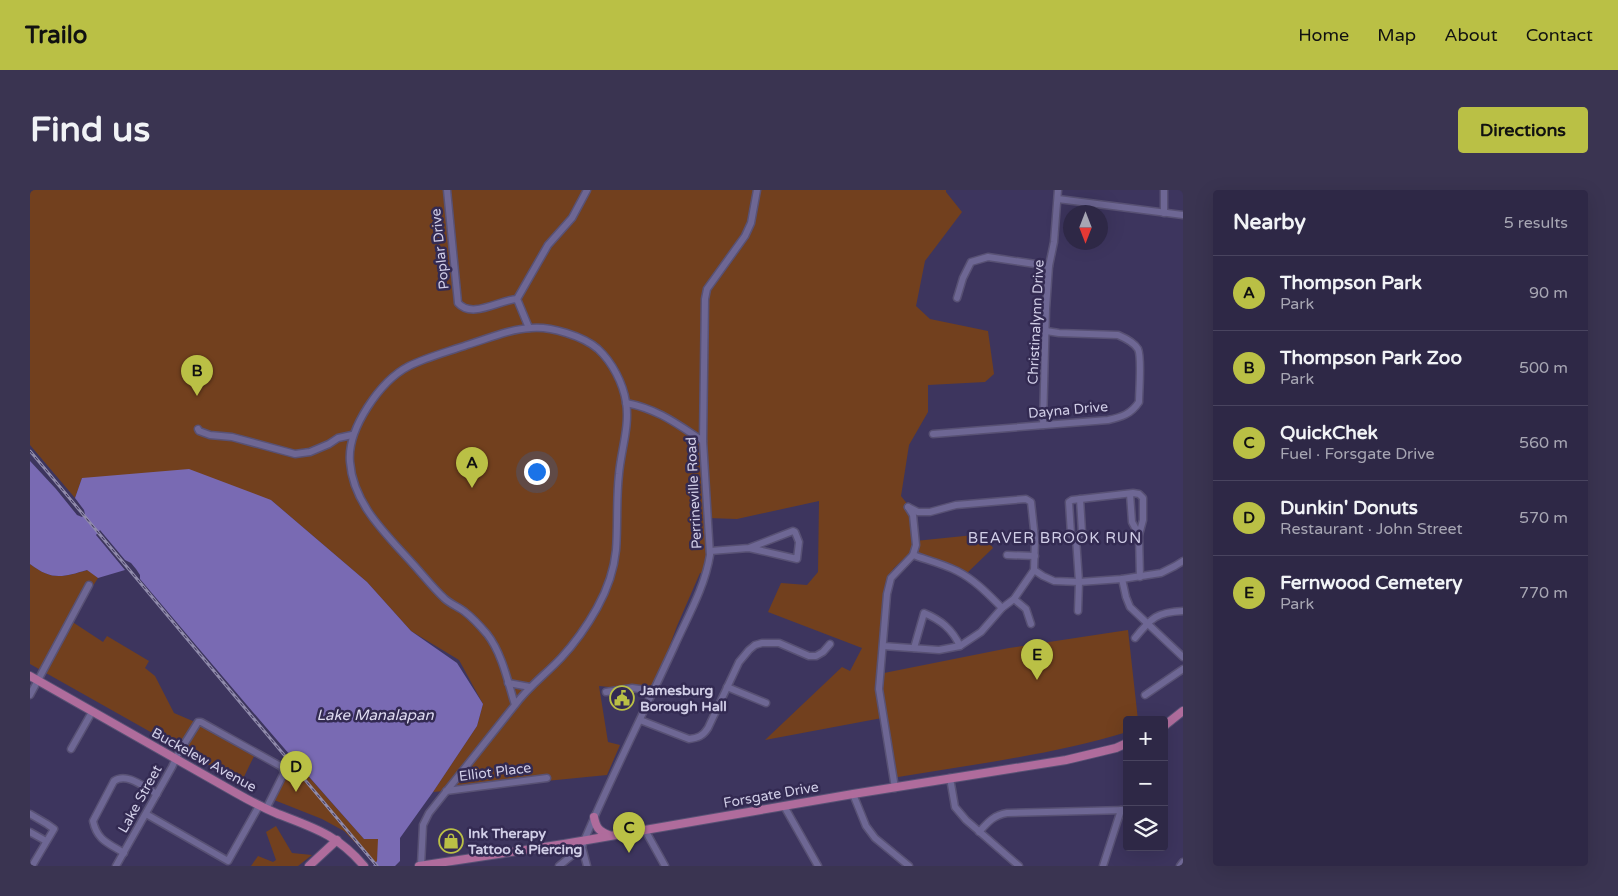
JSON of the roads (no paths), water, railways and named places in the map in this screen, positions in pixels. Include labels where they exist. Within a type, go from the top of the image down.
[{"type":"main road","name":"Buckelew Avenue","points":[[30,676],[263,807],[315,828],[337,840],[364,866]]},
{"type":"main road","points":[[1168,723],[1183,711]]},
{"type":"main road","name":"Forsgate Drive","points":[[420,866],[583,844],[610,836],[852,794],[1066,760],[1123,745]]},
{"type":"main road","points":[[594,816],[598,829],[610,836]]},
{"type":"main road","points":[[309,866],[337,840]]},
{"type":"street","name":"Poplar Drive","points":[[447,190],[458,302],[462,308],[471,310],[517,299]]},
{"type":"street","points":[[529,328],[517,299],[548,245],[572,218],[587,190]]},
{"type":"street","name":"Perrineville Road","points":[[583,844],[594,816],[703,583],[708,567],[710,551],[703,441],[704,312],[707,289],[745,236],[751,223],[757,190]]},
{"type":"street","name":"Christinalynn Drive","points":[[1044,425],[1049,266],[1054,242],[1058,190]]},
{"type":"street","points":[[1164,190],[1164,213]]},
{"type":"street","points":[[1058,199],[1183,215]]},
{"type":"street","points":[[957,298],[963,278],[971,262],[988,257],[1049,266]]},
{"type":"street","points":[[420,866],[423,825],[428,813],[530,687],[571,648],[592,617],[607,588],[616,552],[616,504],[625,438],[626,403],[616,372],[597,349],[573,335],[543,328],[529,328],[508,332],[426,359],[407,368],[390,380],[365,410],[352,435],[349,460],[353,482],[362,503],[378,525],[445,599],[466,613],[492,641],[515,705]]},
{"type":"street","name":"Dayna Drive","points":[[933,434],[1115,419],[1129,414],[1139,402],[1140,359],[1138,350],[1126,338],[1118,335],[1046,331]]},
{"type":"street","points":[[626,403],[655,410],[703,441]]},
{"type":"street","points":[[198,429],[199,432],[210,435],[232,437],[295,454],[310,452],[338,438],[352,435]]},
{"type":"street","points":[[1130,494],[1132,522],[1138,535]]},
{"type":"street","points":[[1078,611],[1079,582],[1076,538],[1071,534],[1069,502],[1072,500],[1130,494],[1139,494],[1143,498],[1143,520],[1138,535],[1140,577]]},
{"type":"street","points":[[883,646],[939,650],[960,646],[981,632],[1002,608],[1014,599],[1034,570],[1035,538],[1031,502],[1026,498],[956,505],[930,512],[918,512],[908,507],[913,515],[916,545],[913,555],[891,578],[887,594],[879,689],[894,788]]},
{"type":"street","points":[[1076,538],[1082,532],[1080,499]]},
{"type":"street","points":[[710,551],[749,548],[793,531],[799,542],[797,559],[749,548]]},
{"type":"street","points":[[913,555],[956,571],[971,579],[1002,608]]},
{"type":"street","points":[[1007,555],[1035,556]]},
{"type":"street","points":[[1034,570],[1054,581],[1079,582],[1122,579],[1161,573],[1183,560]]},
{"type":"street","points":[[1122,579],[1130,607],[1183,657]]},
{"type":"street","points":[[30,695],[89,586]]},
{"type":"street","points":[[1014,599],[1026,610],[1031,624]]},
{"type":"street","points":[[1135,638],[1156,616],[1168,611],[1183,611]]},
{"type":"street","points":[[914,648],[924,613],[938,619],[948,627],[960,646]]},
{"type":"street","points":[[640,720],[689,739],[698,738],[708,728],[739,662],[756,645],[762,642],[779,643],[809,656],[816,656],[823,652],[830,644]]},
{"type":"street","points":[[1145,695],[1183,669]]},
{"type":"street","points":[[508,683],[530,687]]},
{"type":"street","points":[[728,687],[766,703]]},
{"type":"street","points":[[606,692],[632,688],[654,691]]},
{"type":"street","points":[[71,749],[92,712]]},
{"type":"street","name":"Lake Street","points":[[116,866],[175,759],[198,722],[282,767],[284,770],[275,793],[263,807]]},
{"type":"street","points":[[124,853],[100,838],[95,830],[93,821],[114,781],[119,778],[126,778],[157,794]]},
{"type":"street","name":"Elliot Place","points":[[446,791],[547,778]]},
{"type":"street","points":[[950,778],[955,806],[966,820],[1016,866]]},
{"type":"street","points":[[852,794],[866,826],[875,838],[909,866]]},
{"type":"street","points":[[784,806],[818,866]]},
{"type":"street","points":[[146,814],[228,861],[263,807]]},
{"type":"street","points":[[979,832],[989,820],[998,814],[1123,810]]},
{"type":"street","points":[[1103,866],[1123,813]]},
{"type":"street","points":[[30,814],[54,829],[32,866]]},
{"type":"street","points":[[645,830],[665,866]]},
{"type":"street","points":[[30,832],[46,841]]},
{"type":"street","points":[[559,866],[583,844]]},
{"type":"street","points":[[583,844],[587,866]]},
{"type":"street","points":[[1180,866],[1183,862]]},
{"type":"water","name":"Lake Manalapan","points":[[30,461],[77,515],[82,517],[85,514],[84,510],[75,498],[82,478],[189,469],[271,500],[367,582],[411,631],[457,663],[483,704],[477,726],[400,838],[400,861],[395,866],[373,866],[377,861],[378,839],[364,839],[279,743],[140,579],[140,575],[131,563],[125,560],[100,530],[96,535],[125,570],[98,578],[87,570],[58,576],[45,573],[30,564]]},
{"type":"railway","points":[[30,451],[377,866]]},
{"type":"place","name":"Thompson Park Zoo","points":[[197,396]]},
{"type":"place","name":"Thompson Park","points":[[472,488]]},
{"type":"place","name":"Fernwood Cemetery","points":[[1037,680]]},
{"type":"place","name":"Jamesburg Borough Hall","points":[[622,698]]},
{"type":"place","name":"Dunkin' Donuts","points":[[296,792]]},
{"type":"place","name":"Ink Therapy Tattoo & Piercing","points":[[451,841]]},
{"type":"place","name":"QuickChek","points":[[629,853]]},
{"type":"district","name":"BEAVER BROOK RUN","points":[[1055,538]]}]
